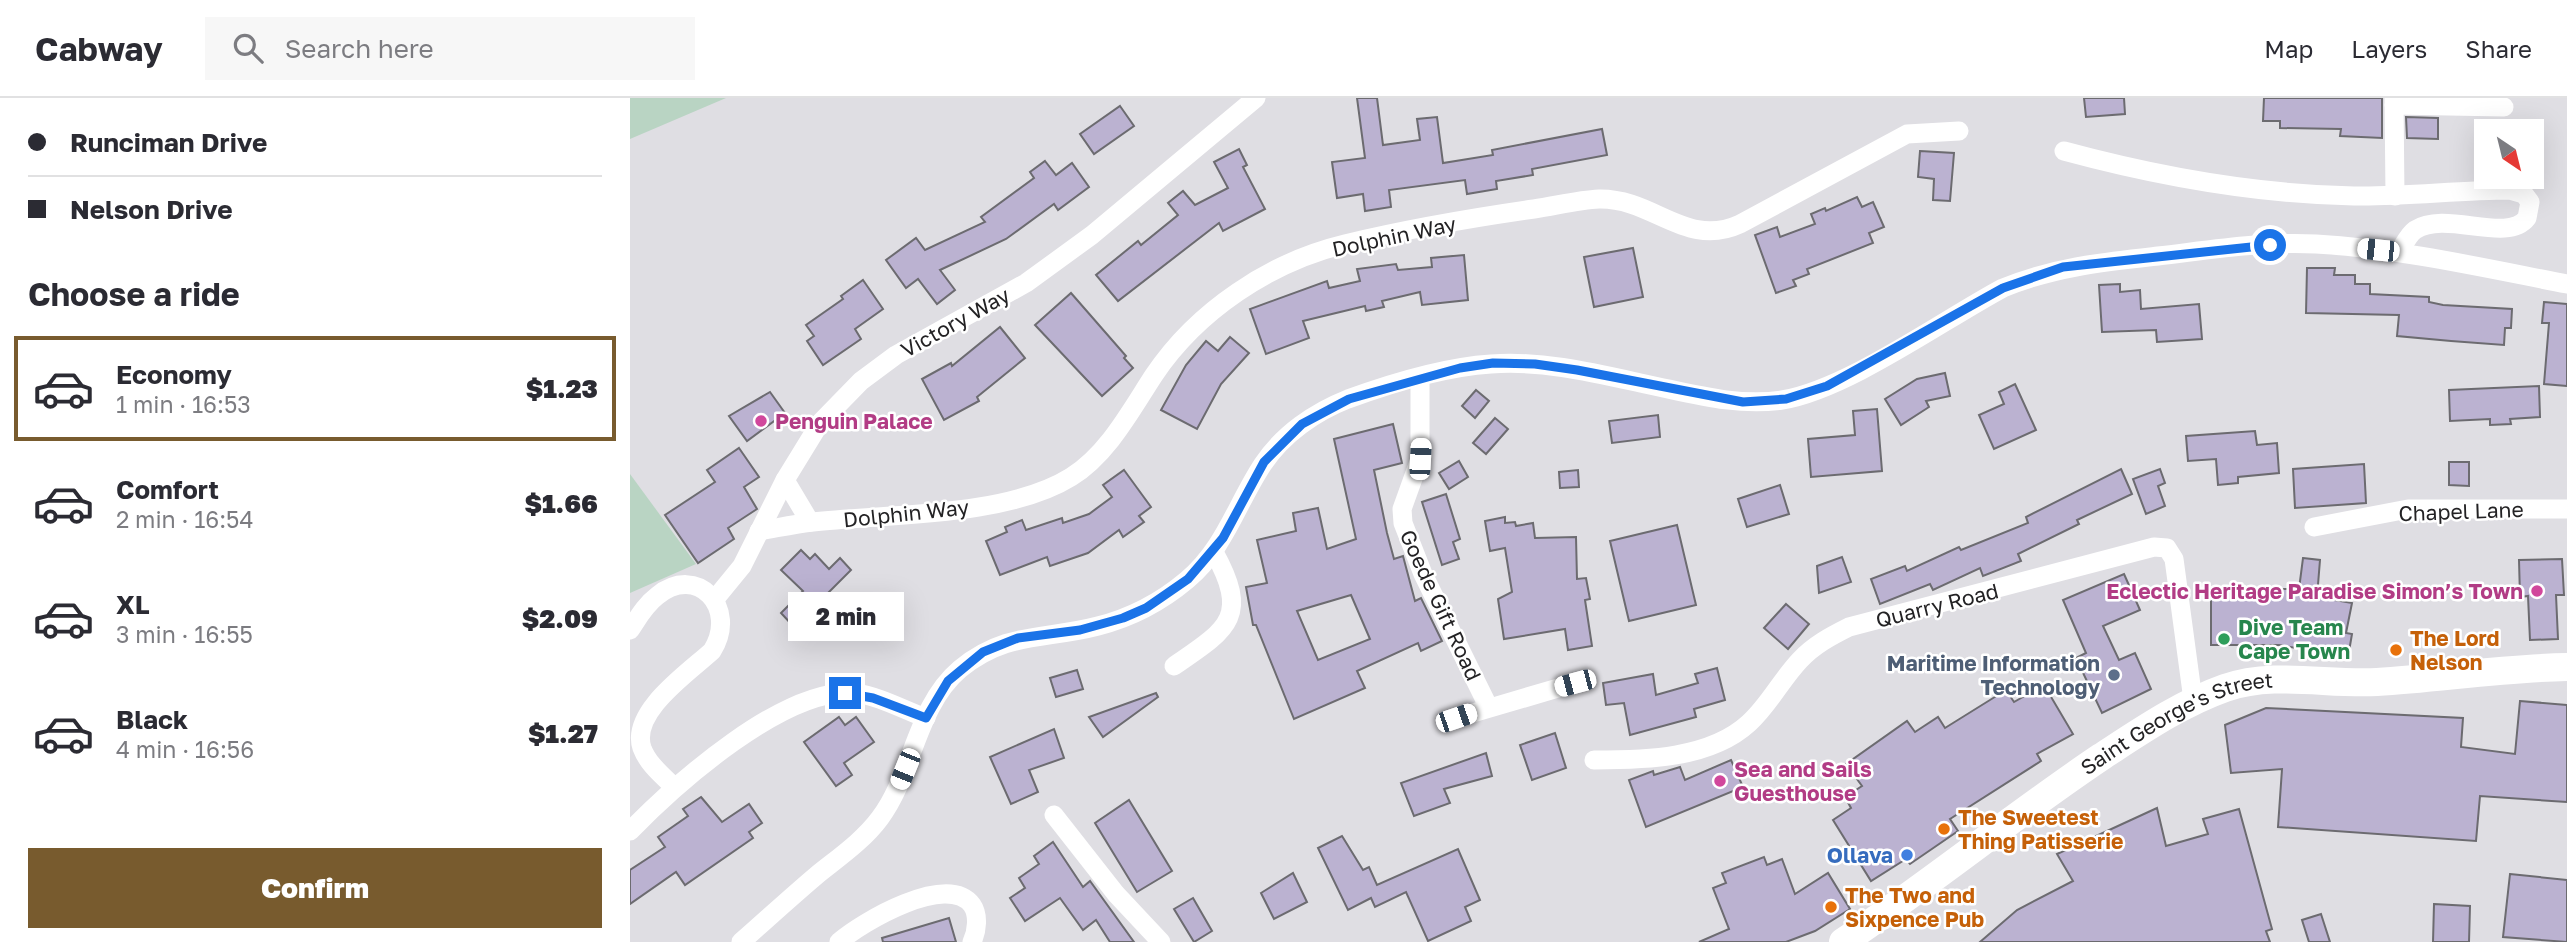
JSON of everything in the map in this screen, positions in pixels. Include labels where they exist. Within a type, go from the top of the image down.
[{"type":"main road","name":"Saint George's Street","points":[[1843,942],[2054,788],[2152,723],[2193,700],[2228,687],[2268,679],[2375,682],[2510,667],[2567,667]]},
{"type":"street","name":"Victory Way","points":[[715,599],[742,566],[785,480],[820,423],[861,382],[906,349],[1026,283],[1091,235],[1256,98]]},
{"type":"street","points":[[2395,196],[2394,102],[2504,107]]},
{"type":"street","name":"Dolphin Way","points":[[759,531],[810,522],[990,503],[1028,495],[1060,483],[1075,475],[1111,439],[1180,341],[1219,306],[1261,279],[1343,244],[1500,214],[1598,199],[1638,205],[1702,233],[1714,233],[1740,224],[1907,134],[1959,131]]},
{"type":"street","points":[[2064,151],[2174,179],[2230,188],[2395,196],[2510,190],[2524,194],[2530,202],[2527,218],[2515,227],[2432,223],[2411,233],[2399,252]]},
{"type":"street","points":[[741,942],[876,823],[895,794],[926,718],[948,681],[983,652],[1018,638],[1080,630],[1123,618],[1146,608],[1188,579],[1214,552],[1264,462],[1289,434],[1316,414],[1349,399],[1482,365],[1535,364],[1743,402],[1786,399],[1827,386],[2003,288],[2063,267],[2248,246],[2314,244],[2399,252],[2567,284]]},
{"type":"street","name":"Goede Gift Road","points":[[1420,379],[1420,459],[1402,509],[1403,523],[1423,574],[1488,706]]},
{"type":"street","points":[[785,480],[810,522]]},
{"type":"street","name":"Chapel Lane","points":[[2314,527],[2407,509],[2567,509]]},
{"type":"street","name":"Quarry Road","points":[[1594,760],[1691,752],[1715,744],[1748,724],[1802,658],[1819,643],[1849,627],[2154,547],[2167,548],[2174,559],[2193,700]]},
{"type":"street","points":[[1174,666],[1220,635],[1230,616],[1228,578],[1214,552]]},
{"type":"street","points":[[630,630],[657,595],[672,587],[701,588],[715,599],[722,618],[718,641],[712,651],[656,702],[644,717],[640,741],[648,760],[673,786]]},
{"type":"street","points":[[1456,718],[1488,706],[1575,683]]},
{"type":"street","points":[[630,831],[673,786],[751,730],[806,703],[831,695],[856,693],[926,718]]},
{"type":"street","points":[[1054,815],[1116,894],[1161,942]]},
{"type":"street","points":[[839,942],[870,919],[906,904],[950,893],[959,895],[972,906],[977,922],[972,942]]},
{"type":"green space","points":[[630,98],[726,98],[630,139]]},
{"type":"green space","points":[[630,474],[696,564],[630,593]]},
{"type":"building","points":[[1357,98],[1377,98],[1383,145],[1420,140],[1417,119],[1437,117],[1443,163],[1493,155],[1492,150],[1602,129],[1607,155],[1532,169],[1533,175],[1496,181],[1497,189],[1467,194],[1465,180],[1389,190],[1391,207],[1365,211],[1363,194],[1337,198],[1332,162],[1365,158]]},
{"type":"building","points":[[2084,98],[2124,98],[2125,114],[2086,117]]},
{"type":"building","points":[[2264,98],[2382,98],[2382,138],[2340,136],[2341,129],[2280,128],[2280,121],[2263,121]]},
{"type":"building","points":[[1120,106],[1134,126],[1094,154],[1080,134]]},
{"type":"building","points":[[2406,117],[2438,118],[2438,139],[2407,138]]},
{"type":"building","points":[[1239,149],[1247,165],[1243,167],[1265,209],[1223,231],[1219,223],[1118,301],[1096,275],[1138,241],[1141,245],[1178,215],[1168,203],[1183,191],[1195,205],[1228,188],[1214,162]]},
{"type":"building","points":[[1920,151],[1954,153],[1950,201],[1933,200],[1934,179],[1918,177]]},
{"type":"building","points":[[1045,161],[1056,175],[1072,163],[1089,187],[1058,210],[1054,204],[1006,239],[940,270],[955,290],[937,304],[918,279],[906,288],[886,260],[916,238],[925,250],[985,222],[981,217],[1034,178],[1030,172]]},
{"type":"building","points":[[1857,197],[1862,207],[1873,202],[1884,227],[1869,233],[1873,243],[1807,269],[1809,274],[1793,280],[1796,286],[1776,293],[1755,235],[1777,227],[1780,237],[1815,224],[1811,214],[1825,208],[1826,211]]},
{"type":"building","points":[[1633,248],[1643,297],[1594,307],[1584,257]]},
{"type":"building","points":[[1464,255],[1468,300],[1422,305],[1420,292],[1382,301],[1384,307],[1366,311],[1365,306],[1303,321],[1309,338],[1266,354],[1250,309],[1327,281],[1329,288],[1360,281],[1357,269],[1396,264],[1398,270],[1432,267],[1431,258]]},
{"type":"building","points":[[2307,268],[2335,268],[2334,275],[2355,275],[2355,284],[2370,284],[2370,294],[2429,297],[2429,302],[2443,305],[2512,309],[2511,328],[2505,328],[2504,345],[2397,336],[2399,315],[2306,313]]},
{"type":"building","points":[[863,280],[883,309],[855,329],[861,339],[823,365],[807,341],[814,336],[806,325],[843,299],[841,296]]},
{"type":"building","points":[[2120,284],[2120,292],[2140,290],[2141,309],[2199,304],[2202,339],[2157,342],[2156,330],[2102,332],[2099,285]]},
{"type":"building","points":[[1071,293],[1126,356],[1124,358],[1133,368],[1102,396],[1035,325]]},
{"type":"building","points":[[2544,302],[2567,304],[2567,386],[2544,384],[2549,323],[2542,323]]},
{"type":"building","points":[[1000,327],[1025,358],[977,397],[979,401],[944,420],[922,379],[951,363],[952,366]]},
{"type":"building","points":[[1230,337],[1249,353],[1221,384],[1197,429],[1161,410],[1186,365],[1206,341],[1218,351]]},
{"type":"building","points":[[1945,373],[1950,396],[1926,401],[1929,407],[1901,425],[1885,399],[1917,379]]},
{"type":"building","points":[[2015,384],[2036,430],[1994,449],[1979,415],[2004,404],[1999,392]]},
{"type":"building","points":[[2539,386],[2540,417],[2510,419],[2511,424],[2490,425],[2490,419],[2450,421],[2449,390]]},
{"type":"building","points":[[1476,390],[1489,401],[1475,418],[1462,406]]},
{"type":"building","points":[[770,392],[785,413],[747,441],[729,416]]},
{"type":"building","points":[[1877,409],[1882,471],[1811,477],[1808,439],[1855,435],[1853,411]]},
{"type":"building","points":[[1658,415],[1660,437],[1612,443],[1609,421]]},
{"type":"building","points":[[1495,418],[1508,429],[1486,454],[1473,443]]},
{"type":"building","points":[[1393,424],[1402,463],[1374,470],[1387,533],[1394,559],[1403,556],[1415,601],[1421,598],[1442,641],[1421,651],[1418,643],[1357,671],[1365,688],[1294,719],[1256,625],[1253,625],[1246,587],[1267,583],[1257,540],[1296,531],[1293,513],[1318,508],[1327,549],[1356,539],[1334,439]],"holes":[[[1351,595],[1370,639],[1318,660],[1297,611]]]},
{"type":"building","points":[[2255,431],[2257,445],[2277,443],[2279,473],[2238,477],[2238,483],[2218,485],[2216,459],[2188,461],[2186,436]]},
{"type":"building","points":[[739,448],[759,477],[744,487],[757,509],[728,528],[734,539],[698,563],[665,515],[715,482],[707,470]]},
{"type":"building","points":[[1459,461],[1468,477],[1449,489],[1439,473]]},
{"type":"building","points":[[2449,462],[2469,462],[2469,486],[2449,485]]},
{"type":"building","points":[[2364,464],[2366,503],[2295,508],[2293,469]]},
{"type":"building","points":[[2121,469],[2132,494],[2077,520],[2079,524],[2018,554],[2021,561],[1983,576],[1980,568],[1933,590],[1930,584],[1880,604],[1871,579],[1905,566],[1907,571],[1959,547],[1961,550],[2028,523],[2026,517]]},
{"type":"building","points":[[2160,469],[2165,483],[2158,486],[2165,506],[2146,514],[2133,479]]},
{"type":"building","points":[[1124,470],[1151,507],[1139,516],[1144,522],[1123,537],[1119,530],[1088,553],[1050,566],[1047,557],[1000,575],[986,541],[1007,532],[1005,527],[1022,520],[1026,530],[1062,518],[1063,523],[1089,514],[1112,497],[1103,485]]},
{"type":"building","points":[[1578,470],[1579,487],[1560,488],[1559,472]]},
{"type":"building","points":[[1780,485],[1789,514],[1747,527],[1738,499]]},
{"type":"building","points":[[1446,494],[1460,539],[1453,542],[1459,559],[1442,565],[1422,502]]},
{"type":"building","points":[[1505,517],[1505,523],[1515,522],[1516,526],[1533,523],[1535,538],[1576,537],[1577,579],[1586,578],[1590,599],[1585,600],[1592,646],[1568,650],[1565,629],[1504,639],[1498,599],[1512,592],[1505,548],[1490,551],[1485,521]]},
{"type":"building","points":[[1677,525],[1696,605],[1629,621],[1610,541]]},
{"type":"building","points":[[801,550],[810,559],[815,554],[829,569],[840,558],[851,570],[794,627],[781,613],[803,591],[781,570]]},
{"type":"building","points":[[1842,557],[1851,582],[1819,593],[1817,566]]},
{"type":"building","points":[[2303,558],[2320,560],[2317,597],[2352,603],[2346,633],[2352,634],[2348,657],[2279,645],[2211,645],[2211,589],[2299,589]]},
{"type":"building","points":[[2562,559],[2564,595],[2556,595],[2558,639],[2530,640],[2528,596],[2520,597],[2519,560]]},
{"type":"building","points":[[2124,574],[2140,610],[2103,626],[2119,660],[2135,653],[2151,689],[2102,713],[2076,658],[2086,653],[2063,600]]},
{"type":"building","points":[[1786,604],[1809,624],[1788,649],[1764,628]]},
{"type":"building","points":[[1717,668],[1725,700],[1694,709],[1696,717],[1630,735],[1624,703],[1606,705],[1603,683],[1653,674],[1656,695],[1698,683],[1695,674]]},
{"type":"building","points":[[1077,670],[1083,689],[1056,697],[1050,678]]},
{"type":"building","points":[[2044,685],[2073,734],[2037,754],[2041,761],[1950,819],[1958,831],[1910,864],[1906,859],[1871,881],[1833,820],[1851,808],[1845,797],[1862,786],[1846,764],[1907,721],[1915,732],[1938,717],[1945,728],[2006,690],[2014,702]]},
{"type":"building","points":[[1156,693],[1158,697],[1103,737],[1089,717]]},
{"type":"building","points":[[2520,701],[2567,705],[2567,802],[2480,796],[2476,841],[2278,827],[2282,769],[2231,773],[2225,725],[2266,708],[2463,718],[2461,747],[2515,754]]},
{"type":"building","points":[[839,717],[845,725],[856,717],[874,742],[844,763],[852,775],[836,786],[804,742]]},
{"type":"building","points":[[1054,729],[1064,758],[1029,770],[1038,792],[1011,804],[990,757]]},
{"type":"building","points":[[1555,733],[1566,768],[1532,780],[1520,745]]},
{"type":"building","points":[[1486,753],[1492,776],[1444,789],[1450,803],[1414,816],[1401,783]]},
{"type":"building","points":[[1731,760],[1743,787],[1646,827],[1629,780],[1653,771],[1654,775],[1680,767],[1685,780]]},
{"type":"building","points":[[701,797],[722,822],[749,804],[762,823],[749,832],[753,838],[685,885],[676,872],[630,904],[630,870],[665,847],[658,837],[688,816],[683,809]]},
{"type":"building","points":[[1129,800],[1172,871],[1137,892],[1095,823]]},
{"type":"building","points":[[2157,808],[2166,846],[2208,834],[2203,819],[2239,809],[2272,929],[2266,931],[2270,942],[1980,942],[2017,910],[2073,881],[2057,854]]},
{"type":"building","points":[[1342,836],[1363,870],[1369,867],[1377,885],[1458,849],[1480,900],[1465,907],[1471,921],[1428,941],[1406,892],[1375,907],[1371,898],[1348,910],[1318,848]]},
{"type":"building","points":[[1053,842],[1083,887],[1090,881],[1134,942],[1110,942],[1096,920],[1083,930],[1060,898],[1025,921],[1010,898],[1025,888],[1019,878],[1039,864],[1034,856]]},
{"type":"building","points":[[1764,857],[1767,865],[1782,859],[1795,894],[1828,873],[1850,909],[1815,931],[1786,942],[1699,942],[1729,929],[1713,888],[1726,883],[1722,873]]},
{"type":"building","points":[[1293,873],[1307,902],[1274,919],[1261,893]]},
{"type":"building","points":[[2510,874],[2567,880],[2567,942],[2503,937]]},
{"type":"building","points":[[1193,898],[1212,931],[1194,942],[1174,909]]},
{"type":"building","points":[[2434,904],[2470,906],[2469,942],[2433,942]]},
{"type":"building","points":[[2321,914],[2330,942],[2309,942],[2302,920]]},
{"type":"building","points":[[949,918],[956,942],[883,942],[882,938]]},
{"type":"place","name":"Penguin Palace","points":[[761,421]]},
{"type":"place","name":"Eclectic Heritage Paradise Simon’s Town","points":[[2537,591]]},
{"type":"place","name":"Dive Team Cape Town","points":[[2224,639]]},
{"type":"place","name":"The Lord Nelson","points":[[2396,650]]},
{"type":"place","name":"Maritime Information Technology","points":[[2114,675]]},
{"type":"place","name":"Sea and Sails Guesthouse","points":[[1720,781]]},
{"type":"place","name":"The Sweetest Thing Patisserie","points":[[1944,829]]},
{"type":"place","name":"Ollava","points":[[1907,855]]},
{"type":"place","name":"The Two and Sixpence Pub","points":[[1831,907]]},
{"type":"route","points":[[845,693],[873,698],[926,718],[948,681],[983,652],[1018,638],[1098,626],[1146,608],[1188,579],[1214,552],[1264,462],[1289,434],[1316,414],[1349,399],[1460,368],[1493,363],[1535,364],[1577,370],[1699,396],[1743,402],[1786,399],[1827,386],[1951,316],[2033,275],[2063,267],[2270,245]]}]
